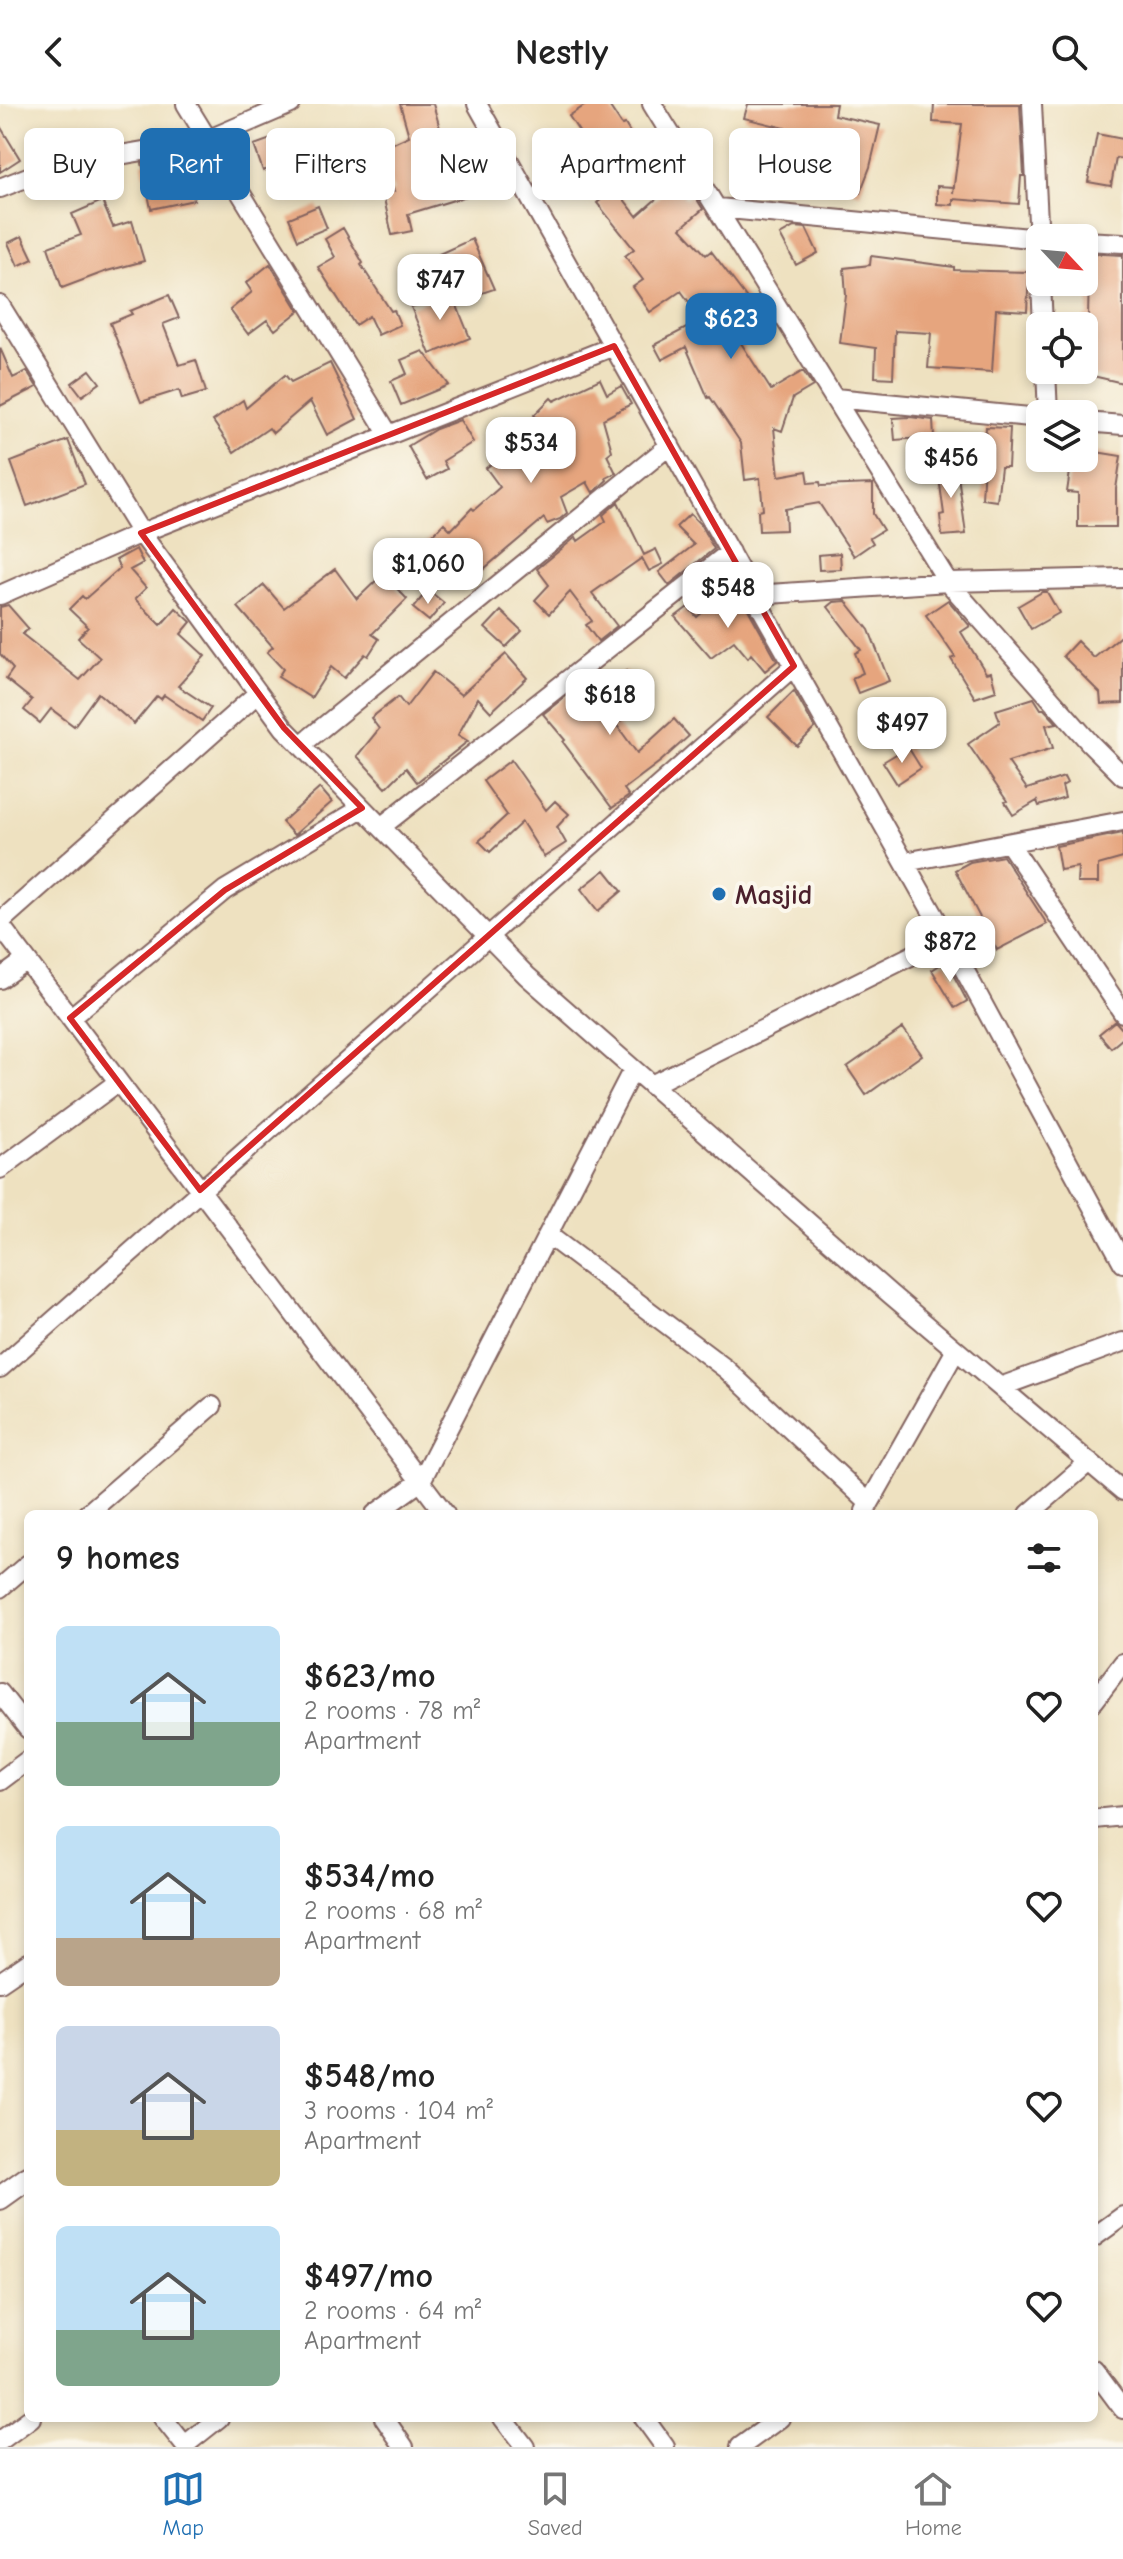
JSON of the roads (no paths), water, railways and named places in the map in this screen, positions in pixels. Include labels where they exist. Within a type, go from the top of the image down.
[{"type":"street","points":[[186,104],[200,128]]},
{"type":"street","points":[[235,128],[291,104]]},
{"type":"street","points":[[477,104],[905,862],[1123,1263]]},
{"type":"street","points":[[652,104],[948,582],[1123,776]]},
{"type":"street","points":[[1032,104],[1038,224]]},
{"type":"street","points":[[0,188],[56,166],[140,152]]},
{"type":"street","points":[[244,200],[389,435]]},
{"type":"street","points":[[718,208],[1026,238]]},
{"type":"street","points":[[1098,242],[1123,243]]},
{"type":"street","points":[[0,305],[141,533],[284,728],[527,976],[956,1350],[1123,1491]]},
{"type":"street","points":[[0,595],[141,533],[614,346]]},
{"type":"street","points":[[835,398],[1026,417]]},
{"type":"street","points":[[1098,423],[1123,425]]},
{"type":"street","points":[[301,745],[670,445]]},
{"type":"street","points":[[381,827],[730,552]]},
{"type":"street","points":[[754,595],[948,582],[1123,578]]},
{"type":"street","points":[[0,1368],[794,666]]},
{"type":"street","points":[[258,693],[0,924],[442,1510]]},
{"type":"street","points":[[70,1018],[225,890],[362,808]]},
{"type":"street","points":[[905,862],[1123,821]]},
{"type":"street","points":[[1009,843],[1123,1013]]},
{"type":"street","points":[[651,1085],[947,938]]},
{"type":"street","points":[[0,979],[26,960]]},
{"type":"street","points":[[381,1510],[421,1481],[633,1069]]},
{"type":"street","points":[[0,1169],[118,1082]]},
{"type":"street","points":[[548,1235],[726,1369],[866,1508],[956,1350]]},
{"type":"street","points":[[1000,1387],[1123,1342]]},
{"type":"street","points":[[92,1510],[212,1406]]},
{"type":"street","points":[[1034,1510],[1089,1462]]},
{"type":"street","points":[[0,1588],[24,1567]]},
{"type":"street","points":[[1098,1696],[1123,1663]]},
{"type":"street","points":[[0,1693],[24,1724]]},
{"type":"street","points":[[0,1781],[24,1763]]},
{"type":"street","points":[[1098,1819],[1123,1816]]},
{"type":"street","points":[[0,1982],[24,1966]]},
{"type":"street","points":[[0,2198],[24,2181]]},
{"type":"street","points":[[1098,2234],[1123,2216]]},
{"type":"street","points":[[1098,2375],[1123,2409]]},
{"type":"street","points":[[0,2441],[26,2422]]},
{"type":"street","points":[[166,2422],[186,2446],[214,2422]]},
{"type":"street","points":[[387,2422],[404,2447]]},
{"type":"street","points":[[506,2422],[525,2447]]},
{"type":"street","points":[[647,2422],[665,2447]]},
{"type":"street","points":[[740,2447],[774,2422]]},
{"type":"place","name":"Masjid","points":[[719,894]]}]
